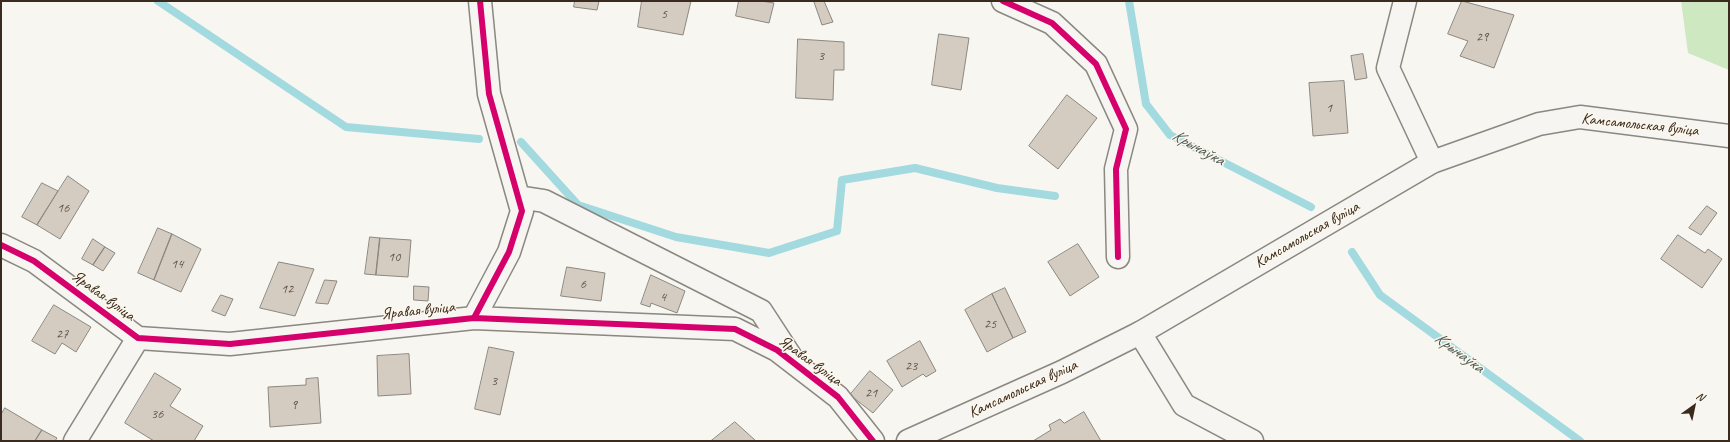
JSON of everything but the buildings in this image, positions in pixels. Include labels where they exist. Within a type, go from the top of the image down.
[{"type":"street","points":[[474,318],[509,252],[522,210],[489,94],[480,1]]},
{"type":"street","points":[[1003,1],[1052,23],[1096,64],[1126,129],[1116,169],[1118,257]]},
{"type":"street","points":[[1405,1],[1388,68],[1432,162]]},
{"type":"street","name":"Камсамольская вуліца","points":[[908,441],[1062,372],[1140,333],[1432,162],[1538,124],[1580,117],[1729,136]]},
{"type":"street","points":[[518,197],[544,201],[761,311],[798,366]]},
{"type":"street","name":"Яравая вуліца","points":[[1,245],[34,261],[138,338],[230,344],[474,318],[734,329],[777,350],[838,397],[873,441]]},
{"type":"street","points":[[1140,333],[1184,405],[1252,441]]},
{"type":"street","points":[[75,441],[138,338]]},
{"type":"green space","points":[[1681,1],[1729,1],[1729,70],[1688,53]]},
{"type":"waterway","points":[[158,1],[346,127],[479,139]]},
{"type":"waterway","name":"Крычаўка","points":[[1129,1],[1146,104],[1170,135],[1311,207]]},
{"type":"waterway","points":[[521,142],[578,205],[676,237],[769,253],[837,231],[842,180],[915,168],[997,188],[1055,196]]},
{"type":"waterway","name":"Крычаўка","points":[[1352,252],[1380,295],[1580,441]]},
{"type":"cycle path","points":[[474,318],[509,252],[522,211],[489,94],[480,1]]},
{"type":"cycle path","points":[[1003,1],[1052,23],[1096,64],[1126,129],[1116,169],[1118,257]]},
{"type":"cycle path","points":[[1,245],[34,261],[138,338],[230,344],[474,318],[735,329],[777,350],[838,397],[873,441]]}]
